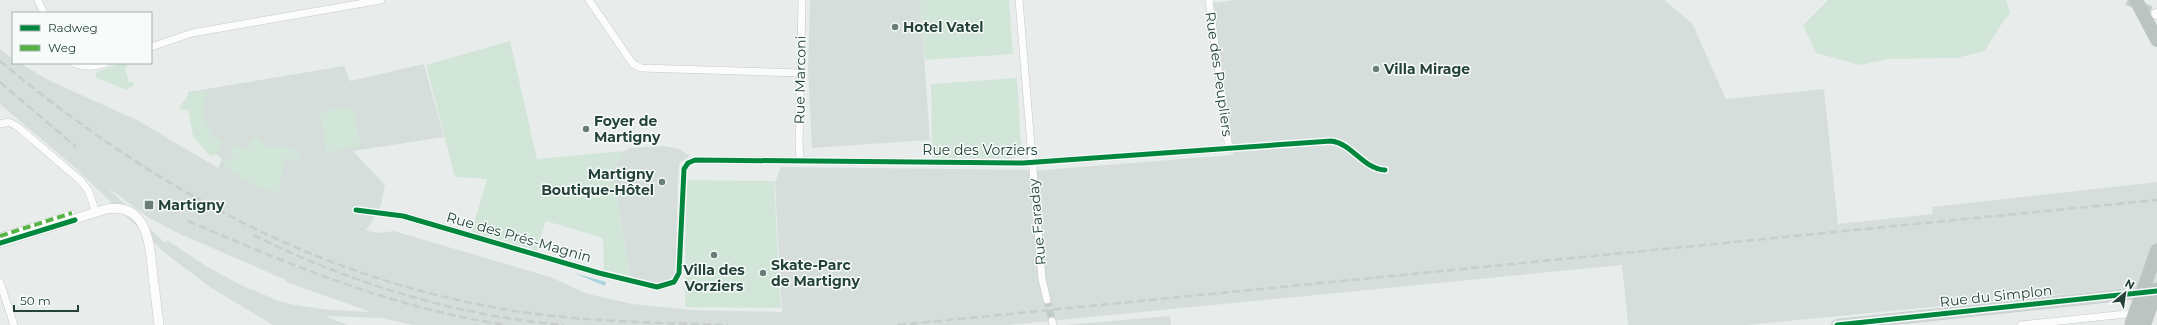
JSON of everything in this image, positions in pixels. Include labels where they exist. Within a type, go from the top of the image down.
[{"type":"highway","points":[[2136,0],[2157,40]]},
{"type":"highway","points":[[2131,325],[2157,250]]},
{"type":"highway","points":[[2144,325],[2157,290]]},
{"type":"main road","name":"Rue du Simplon","points":[[1837,325],[2157,290]]},
{"type":"street","points":[[38,0],[44,12]]},
{"type":"street","points":[[152,47],[192,33],[381,0]]},
{"type":"street","points":[[589,0],[633,64],[641,68],[800,73]]},
{"type":"street","name":"Rue Marconi","points":[[800,160],[799,143],[802,0]]},
{"type":"street","name":"Rue Faraday","points":[[1019,0],[1042,279],[1047,300]]},
{"type":"street","name":"Rue des Peupliers","points":[[1209,0],[1229,149]]},
{"type":"street","points":[[76,64],[82,67],[103,64]]},
{"type":"street","points":[[0,124],[9,122],[18,126],[81,181],[88,190],[96,212]]},
{"type":"street","name":"Rue des Vorziers","points":[[674,282],[679,273],[684,169],[688,163],[705,160],[779,162],[800,160],[1032,163],[1336,141],[1374,167],[1385,170]]},
{"type":"street","points":[[0,243],[111,208],[120,209],[132,214],[141,222],[149,241],[158,325]]},
{"type":"street","name":"Rue des Prés-Magnin","points":[[356,210],[403,216],[598,272],[657,287],[674,282]]},
{"type":"street","points":[[0,236],[72,213]]},
{"type":"street","points":[[0,282],[14,325]]},
{"type":"street","points":[[2021,325],[2157,311]]},
{"type":"shaded area","points":[[810,0],[920,0],[930,140],[812,148],[808,69]]},
{"type":"shaded area","points":[[1235,0],[1664,0],[1692,23],[1726,99],[1824,89],[1838,224],[1933,214],[1932,207],[2157,182],[2157,285],[1746,325],[1628,325],[1622,265],[1009,325],[413,325],[381,318],[325,316],[348,325],[273,325],[210,287],[165,253],[72,165],[0,104],[0,49],[12,58],[12,64],[22,64],[48,80],[137,120],[218,168],[222,159],[194,135],[188,92],[344,66],[350,81],[424,64],[444,137],[353,151],[385,185],[380,209],[366,230],[378,233],[394,231],[550,277],[588,294],[633,304],[690,310],[782,312],[775,182],[781,167],[1043,170],[1233,155],[1213,3]],"holes":[[[107,187],[149,218],[180,234],[286,280],[286,282],[371,312],[331,310],[295,305],[279,301],[243,286],[209,268],[167,240],[165,243]]]},
{"type":"shaded area","points":[[664,146],[679,149],[690,156],[680,162],[678,173],[676,274],[668,281],[658,283],[630,277],[614,179],[614,167],[624,151],[631,148]]},
{"type":"shaded area","points":[[1170,316],[1171,325],[1065,325]]},
{"type":"green space","points":[[920,0],[1009,0],[1013,54],[925,60]]},
{"type":"green space","points":[[1828,0],[2006,0],[2010,13],[1998,29],[1985,51],[1957,58],[1888,59],[1860,65],[1816,53],[1803,25]]},
{"type":"green space","points":[[510,41],[537,159],[624,151],[614,167],[614,179],[630,277],[604,270],[603,238],[546,221],[536,252],[471,233],[487,179],[455,177],[426,65]]},
{"type":"green space","points":[[118,64],[126,64],[128,67],[125,68],[129,82],[132,81],[134,85],[126,90],[97,78],[95,73]]},
{"type":"green space","points":[[1017,78],[1021,147],[1019,154],[1013,158],[932,158],[931,84]]},
{"type":"green space","points":[[200,91],[205,92],[207,95],[203,104],[204,118],[212,136],[222,142],[221,148],[214,156],[208,154],[193,136],[188,110],[181,110],[179,108],[189,94]]},
{"type":"green space","points":[[353,107],[360,146],[327,152],[320,112]]},
{"type":"green space","points":[[258,138],[268,148],[281,146],[300,153],[297,159],[284,160],[279,194],[247,181],[232,171],[222,159],[237,159],[231,153],[231,145],[248,148],[252,140]]},
{"type":"green space","points":[[686,180],[774,181],[781,308],[685,307]]},
{"type":"water","points":[[574,273],[606,282],[605,286]]},
{"type":"tunnel","points":[[2128,0],[2156,14]]},
{"type":"tunnel","points":[[1047,300],[1052,321]]},
{"type":"railway","points":[[0,61],[59,108],[120,151],[182,190],[247,225],[314,255],[383,280],[455,299],[529,313],[653,323],[728,325]]},
{"type":"railway","points":[[0,82],[76,147]]},
{"type":"railway","points":[[898,325],[2157,200]]},
{"type":"railway","points":[[188,221],[266,254],[344,284],[424,308],[465,318],[507,325]]},
{"type":"railway","points":[[253,235],[327,268],[404,295],[483,314],[524,321],[564,325]]},
{"type":"marked path","points":[[0,236],[72,213]]},
{"type":"cycle path","points":[[356,210],[403,216],[599,273],[657,287],[674,282],[679,273],[684,169],[688,163],[695,160],[1023,163],[1331,141],[1345,146],[1377,169],[1385,170]]},
{"type":"cycle path","points":[[0,243],[75,220]]},
{"type":"cycle path","points":[[1837,325],[2157,291]]},
{"type":"place","name":"Hotel Vatel","points":[[895,27]]},
{"type":"place","name":"Villa Mirage","points":[[1376,69]]},
{"type":"place","name":"Foyer de Martigny","points":[[586,129]]},
{"type":"place","name":"Martigny Boutique-Hôtel","points":[[662,182]]},
{"type":"place","name":"Martigny","points":[[149,205]]},
{"type":"place","name":"Villa des Vorziers","points":[[714,255]]},
{"type":"place","name":"Skate-Parc de Martigny","points":[[763,273]]}]
